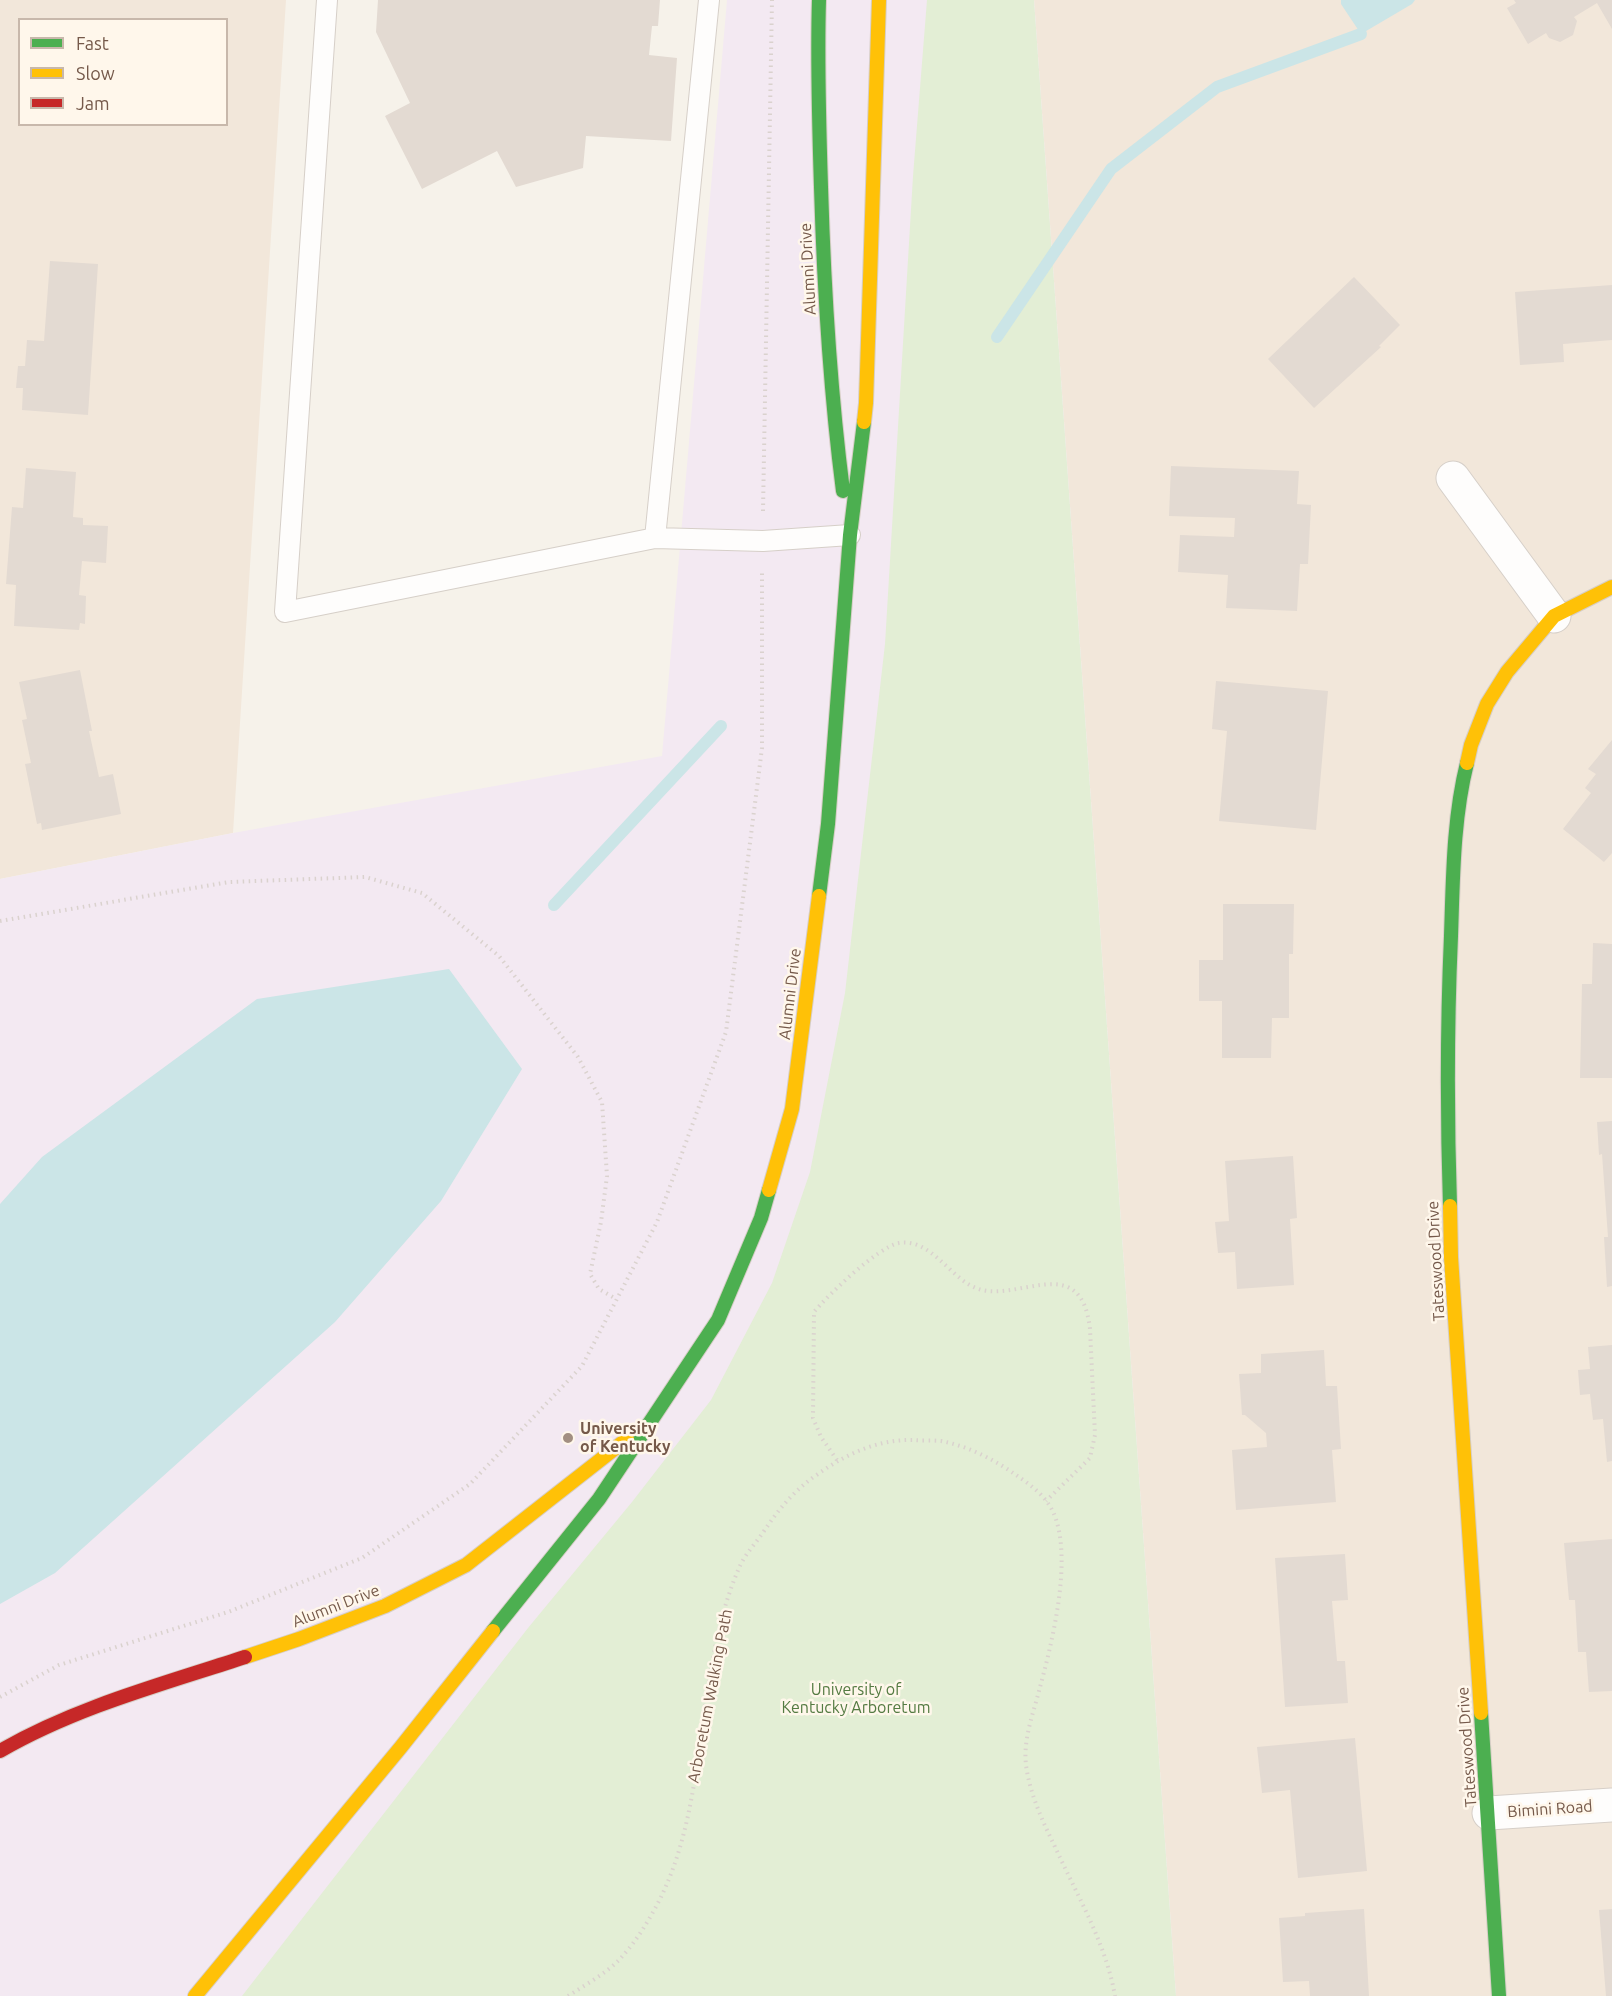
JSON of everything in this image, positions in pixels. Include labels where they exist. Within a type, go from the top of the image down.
[{"type":"main road","name":"Alumni Drive","points":[[819,0],[816,48],[823,259],[833,418],[849,535]]},
{"type":"main road","name":"Alumni Drive","points":[[195,1996],[401,1747],[599,1499],[718,1320],[761,1218],[792,1109],[828,824],[849,535],[866,403],[879,0]]},
{"type":"main road","name":"Tateswood Drive","points":[[1499,1996],[1489,1814],[1451,1257],[1447,1113],[1453,870],[1462,783],[1471,744],[1487,704],[1507,672],[1554,616],[1612,587]]},
{"type":"main road","name":"Alumni Drive","points":[[0,1751],[18,1740],[113,1700],[299,1639],[385,1606],[466,1565],[648,1423]]},
{"type":"street","points":[[1453,478],[1554,616]]},
{"type":"street","name":"Bimini Road","points":[[1489,1814],[1612,1805]]},
{"type":"lane","points":[[327,0],[285,612],[655,538],[763,541],[849,535]]},
{"type":"lane","points":[[655,538],[708,0]]},
{"type":"path","points":[[0,1697],[59,1665],[228,1612],[362,1558],[470,1484],[582,1366],[657,1222],[726,1032],[762,748],[772,0]]},
{"type":"path","points":[[0,921],[229,882],[365,877],[422,893],[499,956],[578,1057],[602,1102],[607,1176],[601,1222],[590,1274],[599,1289],[616,1300]]},
{"type":"path","points":[[837,1460],[821,1437],[813,1418],[814,1312],[876,1255],[893,1245],[910,1243],[930,1253],[959,1278],[978,1289],[996,1291],[1044,1283],[1067,1287],[1084,1303],[1090,1329],[1095,1434],[1093,1450],[1090,1458],[1046,1501]]},
{"type":"path","name":"Arboretum Walking Path","points":[[568,1996],[618,1960],[643,1929],[662,1894],[689,1809],[715,1651],[726,1607],[740,1566],[781,1506],[807,1481],[837,1460],[870,1446],[898,1440],[941,1441],[979,1453],[1038,1490],[1054,1513],[1062,1547],[1062,1584],[1042,1681],[1027,1736],[1025,1760],[1030,1788],[1042,1822],[1103,1949],[1115,1996]]},
{"type":"shaded area","points":[[0,0],[286,0],[233,833],[0,879]]},
{"type":"shaded area","name":"University of Kentucky","points":[[727,0],[1034,0],[1176,1996],[0,1996],[0,879],[233,833],[662,756]]},
{"type":"shaded area","points":[[1034,0],[1612,0],[1612,1996],[1176,1996]]},
{"type":"green space","name":"University of Kentucky Arboretum","points":[[927,0],[1034,0],[1176,1996],[242,1996],[528,1628],[632,1502],[711,1400],[772,1283],[810,1172],[845,993],[885,644],[913,176]]},
{"type":"water","points":[[1341,0],[1415,0],[1361,34],[1341,4]]},
{"type":"water","points":[[449,969],[522,1069],[441,1201],[335,1322],[55,1573],[0,1604],[0,1204],[42,1157],[257,999]]},
{"type":"building","points":[[378,0],[660,0],[658,26],[652,26],[649,55],[677,58],[671,141],[586,136],[583,168],[516,187],[497,151],[422,189],[385,116],[410,103],[376,32]]},
{"type":"building","points":[[1514,0],[1612,0],[1612,29],[1597,3],[1574,17],[1577,21],[1573,35],[1560,42],[1549,38],[1546,33],[1528,44],[1507,8],[1516,3]]},
{"type":"building","points":[[50,261],[98,264],[88,415],[22,410],[23,388],[16,388],[18,366],[25,366],[27,340],[44,341]]},
{"type":"building","points":[[1354,277],[1400,325],[1379,346],[1381,347],[1314,408],[1268,359]]},
{"type":"building","points":[[1612,285],[1612,340],[1563,344],[1564,362],[1520,365],[1515,292]]},
{"type":"building","points":[[1171,466],[1299,471],[1297,504],[1311,505],[1308,564],[1300,564],[1297,611],[1226,608],[1228,575],[1178,572],[1180,535],[1234,537],[1235,518],[1169,516]]},
{"type":"building","points":[[26,468],[76,472],[73,517],[83,518],[83,525],[108,526],[106,563],[82,561],[79,595],[86,596],[85,624],[80,623],[79,630],[14,626],[16,585],[6,584],[12,507],[23,508]]},
{"type":"building","points":[[80,670],[92,731],[89,731],[99,777],[113,774],[121,814],[42,830],[41,823],[37,824],[25,764],[31,763],[22,720],[27,719],[19,682]]},
{"type":"building","points":[[1216,681],[1328,691],[1316,830],[1219,821],[1227,731],[1212,729]]},
{"type":"building","points":[[1612,740],[1612,853],[1604,862],[1563,829],[1591,793],[1585,788],[1596,774],[1588,769]]},
{"type":"building","points":[[1223,904],[1294,904],[1293,954],[1289,954],[1289,1018],[1272,1018],[1271,1058],[1222,1058],[1222,1001],[1199,1001],[1199,960],[1223,960]]},
{"type":"building","points":[[1593,943],[1612,944],[1612,1078],[1580,1078],[1582,984],[1592,984]]},
{"type":"building","points":[[1612,1121],[1612,1286],[1607,1287],[1604,1237],[1608,1237],[1602,1154],[1599,1155],[1597,1122]]},
{"type":"building","points":[[1293,1156],[1297,1218],[1290,1219],[1294,1285],[1237,1289],[1235,1252],[1218,1253],[1215,1222],[1229,1221],[1225,1161]]},
{"type":"building","points":[[1612,1345],[1612,1461],[1607,1462],[1603,1419],[1593,1420],[1590,1394],[1580,1395],[1578,1370],[1590,1369],[1588,1347]]},
{"type":"building","points":[[1324,1350],[1326,1386],[1337,1386],[1341,1449],[1332,1450],[1336,1502],[1236,1510],[1232,1450],[1267,1447],[1266,1433],[1242,1415],[1239,1374],[1261,1373],[1261,1354]]},
{"type":"building","points":[[1612,1539],[1612,1691],[1589,1692],[1586,1652],[1578,1652],[1575,1600],[1569,1600],[1564,1543]]},
{"type":"building","points":[[1345,1554],[1348,1600],[1332,1601],[1337,1661],[1345,1661],[1348,1703],[1285,1707],[1275,1558]]},
{"type":"building","points":[[1355,1738],[1367,1871],[1298,1878],[1290,1790],[1262,1793],[1257,1747]]},
{"type":"building","points":[[1364,1909],[1369,1996],[1310,1996],[1309,1981],[1283,1982],[1279,1918],[1305,1916],[1305,1913]]},
{"type":"building","points":[[1612,1909],[1612,1996],[1606,1996],[1599,1910]]},
{"type":"waterway","points":[[997,337],[1111,169],[1217,87],[1361,34]]},
{"type":"waterway","points":[[554,905],[721,726]]},
{"type":"traffic: fast","points":[[819,0],[818,93],[824,263],[831,377],[843,491]]},
{"type":"traffic: fast","points":[[819,896],[828,824],[850,535],[864,422]]},
{"type":"traffic: fast","points":[[1450,1206],[1448,1071],[1452,893],[1456,827],[1467,763]]},
{"type":"traffic: fast","points":[[493,1631],[599,1499],[718,1320],[761,1218],[769,1190]]},
{"type":"traffic: fast","points":[[1481,1713],[1499,1996]]},
{"type":"traffic: slow","points":[[864,422],[879,0]]},
{"type":"traffic: slow","points":[[1467,763],[1471,745],[1487,704],[1507,672],[1554,616],[1612,587]]},
{"type":"traffic: slow","points":[[769,1190],[792,1109],[819,896]]},
{"type":"traffic: slow","points":[[1450,1206],[1451,1257],[1481,1713]]},
{"type":"traffic: slow","points":[[245,1657],[385,1606],[466,1565],[627,1439]]},
{"type":"traffic: slow","points":[[195,1996],[401,1747],[493,1631]]},
{"type":"traffic: jam","points":[[0,1751],[29,1735],[89,1709],[245,1657]]},
{"type":"place","name":"University of Kentucky","points":[[568,1438]]}]
